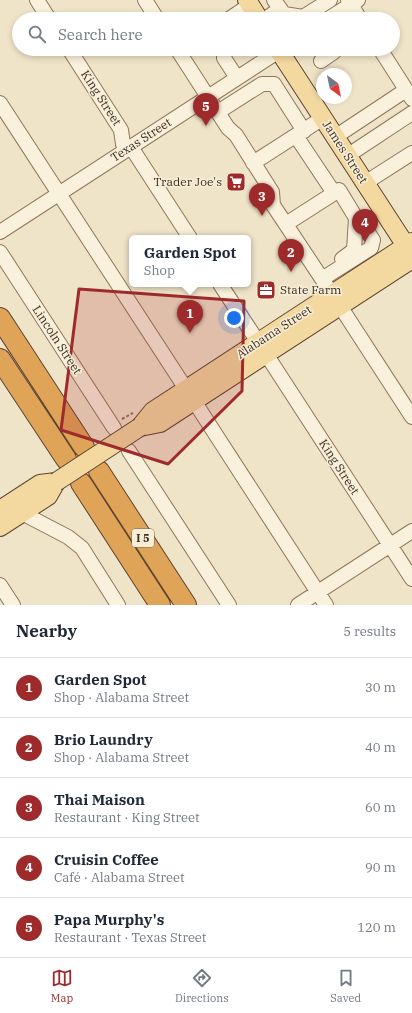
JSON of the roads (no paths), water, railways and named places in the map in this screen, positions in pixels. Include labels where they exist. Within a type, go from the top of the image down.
[{"type":"highway","points":[[0,318],[84,447]]},
{"type":"highway","points":[[0,358],[66,459]]},
{"type":"highway","name":"I 5","points":[[99,471],[186,605]]},
{"type":"highway","name":"I 5","points":[[81,483],[160,605]]},
{"type":"main road","name":"James Street","points":[[284,56],[365,184],[410,251]]},
{"type":"main road","name":"Alabama Street","points":[[190,395],[410,251]]},
{"type":"main road","name":"Alabama Street","points":[[0,510],[40,484],[56,482],[140,427],[153,411],[228,379],[234,366],[262,348]]},
{"type":"main road","name":"Alabama Street","points":[[0,527],[48,496],[56,482]]},
{"type":"street","points":[[37,0],[45,12]]},
{"type":"street","points":[[144,0],[152,12]]},
{"type":"street","points":[[313,12],[330,0]]},
{"type":"street","points":[[338,12],[352,2],[357,12]]},
{"type":"street","name":"King Street","points":[[73,56],[121,130],[123,144],[129,148],[188,235]]},
{"type":"street","points":[[182,56],[228,128],[236,135],[254,163],[272,192],[274,205],[412,418]]},
{"type":"street","points":[[224,56],[237,78]]},
{"type":"street","name":"Texas Street","points":[[0,232],[271,56]]},
{"type":"street","points":[[321,61],[328,56]]},
{"type":"street","points":[[335,137],[409,95],[384,56]]},
{"type":"street","points":[[218,112],[262,84],[274,84],[334,193]]},
{"type":"street","points":[[0,102],[326,605]]},
{"type":"street","points":[[347,156],[412,113]]},
{"type":"street","points":[[254,163],[323,118]]},
{"type":"street","points":[[365,184],[412,153]]},
{"type":"street","points":[[286,224],[339,190],[356,218],[360,220],[373,240],[371,248],[320,277]]},
{"type":"street","name":"Lincoln Street","points":[[0,252],[114,428]]},
{"type":"street","name":"King Street","points":[[222,287],[412,579]]},
{"type":"street","points":[[129,451],[229,605]]},
{"type":"street","points":[[22,513],[68,537],[82,548],[118,605]]},
{"type":"street","points":[[298,605],[412,531]]},
{"type":"street","points":[[0,585],[13,605]]},
{"type":"place","name":"Papa Murphy's","points":[[206,126]]},
{"type":"place","name":"Trader Joe's","points":[[236,182]]},
{"type":"place","name":"Thai Maison","points":[[262,216]]},
{"type":"place","name":"Cruisin Coffee","points":[[365,242]]},
{"type":"place","name":"Brio Laundry","points":[[291,272]]},
{"type":"place","name":"State Farm","points":[[266,290]]},
{"type":"place","name":"Garden Spot","points":[[190,333]]}]
